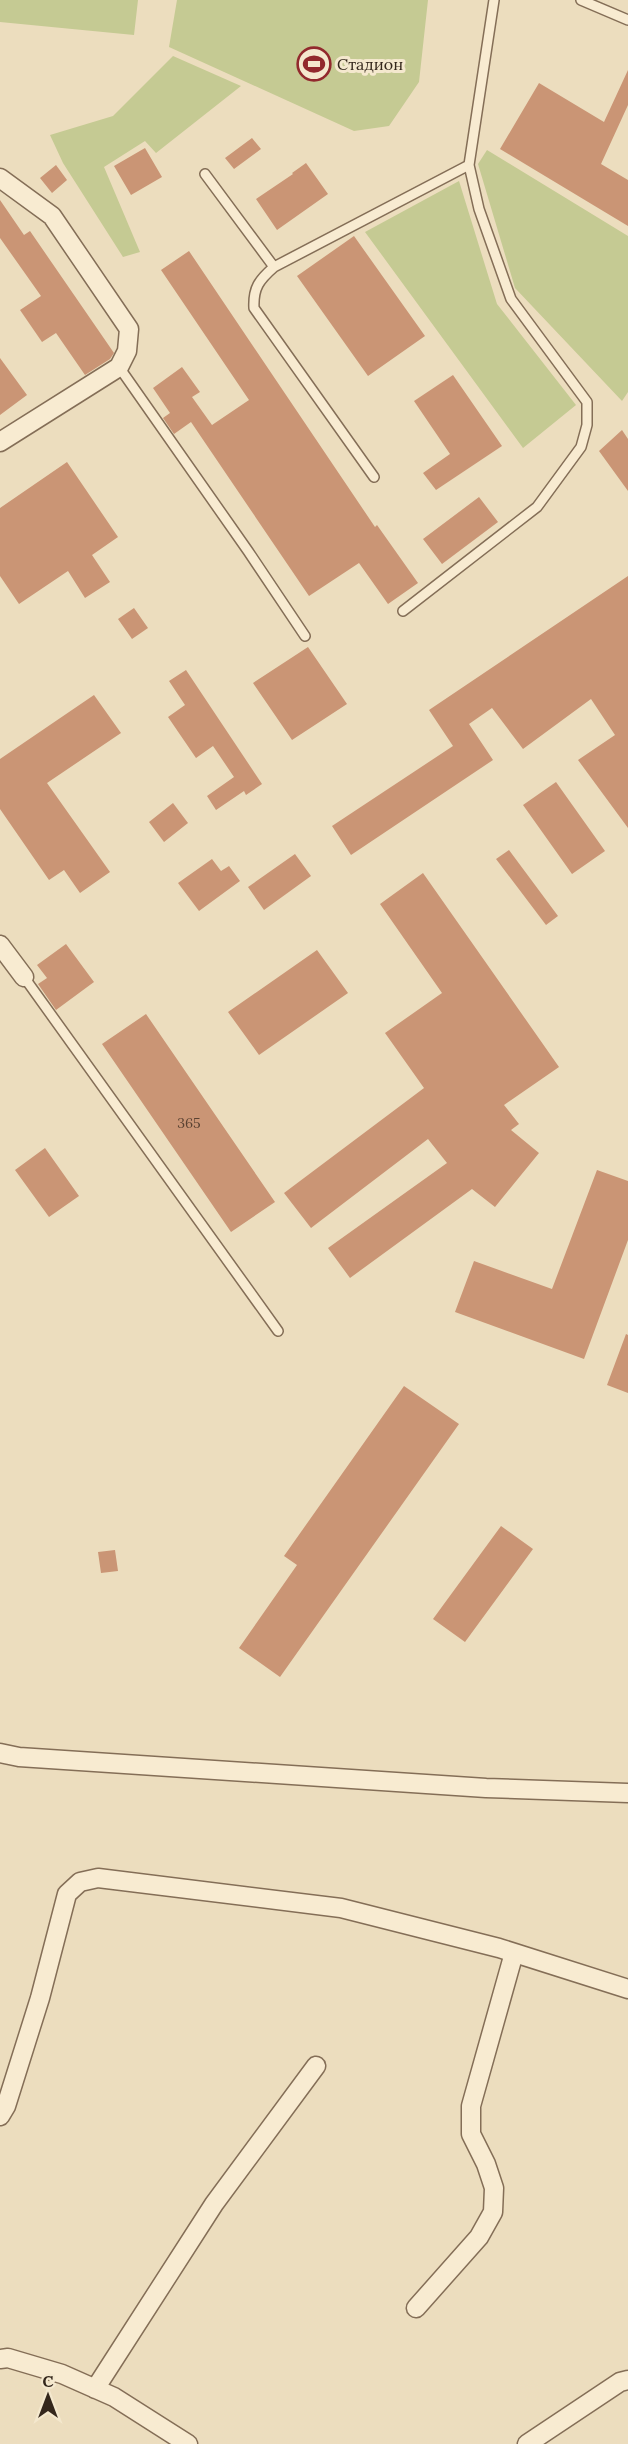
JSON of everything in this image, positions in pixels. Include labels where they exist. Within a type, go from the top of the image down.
[{"type":"street","points":[[0,178],[51,216],[129,329],[127,351],[119,367],[0,442]]},
{"type":"street","points":[[0,945],[24,977]]},
{"type":"street","points":[[0,1753],[31,1758],[474,1788],[628,1793]]},
{"type":"street","points":[[0,2116],[6,2106],[40,1998],[67,1894],[80,1882],[98,1878],[341,1908],[513,1953],[628,1989]]},
{"type":"street","points":[[416,2308],[479,2237],[493,2212],[494,2188],[486,2164],[471,2134],[471,2106],[513,1953]]},
{"type":"street","points":[[95,2389],[214,2204],[316,2066]]},
{"type":"street","points":[[0,2359],[8,2358],[62,2374],[114,2397],[188,2444]]},
{"type":"street","points":[[527,2444],[620,2382],[628,2380]]},
{"type":"lane","points":[[403,610],[537,507],[581,447],[587,425],[587,402],[511,299],[479,209],[469,165],[494,0]]},
{"type":"lane","points":[[581,0],[628,20]]},
{"type":"lane","points":[[374,477],[254,308],[253,294],[257,282],[274,267],[469,165]]},
{"type":"lane","points":[[204,174],[274,267]]},
{"type":"lane","points":[[119,367],[249,551],[305,636]]},
{"type":"lane","points":[[24,977],[278,1331]]},
{"type":"green space","points":[[0,0],[138,0],[134,35],[0,22]]},
{"type":"green space","name":"Стадион","points":[[177,0],[428,0],[419,82],[389,126],[354,131],[169,47]]},
{"type":"green space","points":[[173,56],[241,86],[156,153],[145,141],[104,167],[140,252],[123,257],[63,163],[50,135],[113,116]]},
{"type":"green space","points":[[487,150],[628,236],[628,392],[622,401],[515,288],[478,164]]},
{"type":"green space","points":[[459,181],[497,304],[576,405],[523,448],[365,232]]},
{"type":"building","points":[[628,70],[628,105],[601,164],[628,180],[628,226],[500,149],[539,83],[604,122]]},
{"type":"building","points":[[252,138],[261,149],[234,169],[225,158]]},
{"type":"building","points":[[145,148],[162,177],[131,195],[114,166]]},
{"type":"building","points":[[306,163],[328,194],[277,230],[256,199]]},
{"type":"building","points":[[56,165],[67,180],[52,193],[40,178]]},
{"type":"building","points":[[0,200],[24,235],[30,231],[114,353],[110,359],[85,375],[56,333],[42,342],[20,310],[41,296],[0,238]]},
{"type":"building","points":[[354,236],[425,336],[368,376],[297,276]]},
{"type":"building","points":[[189,251],[375,527],[377,525],[418,583],[388,604],[359,563],[309,596],[191,422],[174,434],[163,418],[170,413],[153,388],[182,367],[200,392],[192,397],[212,425],[249,400],[161,270]]},
{"type":"building","points":[[0,358],[27,395],[0,415]]},
{"type":"building","points":[[453,375],[502,446],[436,490],[423,473],[450,454],[414,401]]},
{"type":"building","points":[[622,430],[628,439],[628,491],[599,451]]},
{"type":"building","points":[[67,462],[118,537],[92,555],[110,582],[85,598],[68,571],[19,604],[0,576],[0,508]]},
{"type":"building","points":[[479,497],[498,522],[442,564],[423,539]]},
{"type":"building","points":[[628,576],[628,828],[578,760],[615,735],[591,699],[523,749],[492,708],[469,724],[493,760],[351,855],[332,826],[453,746],[429,710]]},
{"type":"building","points":[[134,608],[148,628],[132,639],[118,619]]},
{"type":"building","points":[[308,647],[347,704],[292,740],[253,683]]},
{"type":"building","points":[[186,670],[262,784],[246,795],[244,791],[216,810],[207,796],[234,777],[213,746],[196,758],[168,717],[185,705],[169,681]]},
{"type":"building","points":[[94,695],[121,733],[47,783],[110,872],[80,893],[64,870],[49,880],[0,809],[0,759]]},
{"type":"building","points":[[556,782],[605,851],[572,874],[523,805]]},
{"type":"building","points":[[173,803],[188,823],[164,842],[149,822]]},
{"type":"building","points":[[509,850],[558,916],[546,925],[496,859]]},
{"type":"building","points":[[295,854],[311,876],[264,910],[248,887]]},
{"type":"building","points":[[212,859],[221,871],[229,866],[240,881],[199,911],[178,883]]},
{"type":"building","points":[[423,873],[559,1067],[504,1105],[519,1124],[511,1130],[539,1153],[495,1207],[472,1189],[350,1278],[328,1248],[447,1163],[428,1139],[311,1228],[284,1193],[424,1088],[385,1033],[442,993],[380,904]]},
{"type":"building","points":[[66,944],[94,982],[56,1010],[38,984],[47,978],[37,965]]},
{"type":"building","points":[[317,950],[348,993],[259,1055],[228,1012]]},
{"type":"building","points":[[146,1014],[275,1202],[231,1232],[102,1044]]},
{"type":"building","points":[[45,1148],[79,1196],[49,1217],[15,1170]]},
{"type":"building","points":[[597,1170],[628,1181],[628,1240],[584,1359],[455,1312],[474,1261],[552,1289]]},
{"type":"building","points":[[626,1334],[628,1335],[628,1393],[607,1385]]},
{"type":"building","points":[[404,1386],[459,1424],[280,1677],[239,1648],[297,1565],[284,1556]]},
{"type":"building","points":[[501,1526],[533,1549],[465,1642],[433,1619]]},
{"type":"building","points":[[115,1550],[118,1571],[101,1573],[98,1552]]},
{"type":"place","name":"Стадион","points":[[314,64]]}]
